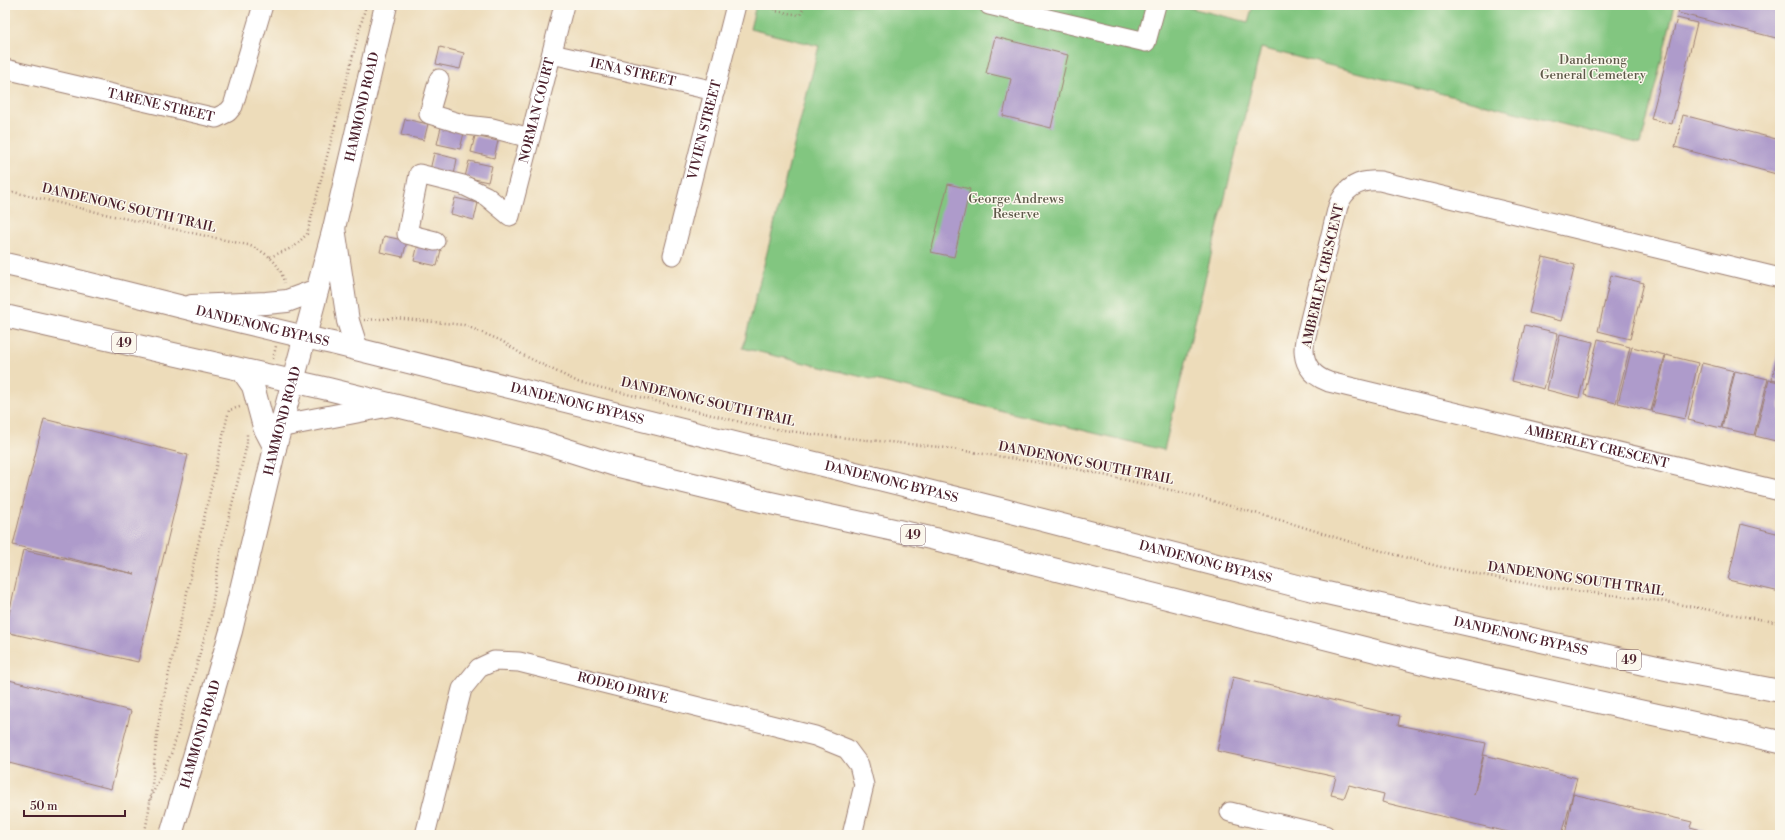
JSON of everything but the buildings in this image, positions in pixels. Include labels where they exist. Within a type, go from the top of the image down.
[{"type":"main road","name":"HAMMOND ROAD","points":[[171,835],[231,631],[275,448],[334,228],[386,5]]},
{"type":"main road","points":[[334,228],[348,322],[356,350]]},
{"type":"main road","name":"DANDENONG BYPASS","points":[[5,264],[1004,510],[1309,589],[1646,664],[1780,691]]},
{"type":"main road","points":[[180,306],[266,304],[287,301],[317,290]]},
{"type":"main road","name":"49","points":[[5,316],[293,381],[392,405],[539,441],[614,464],[751,499],[935,540],[1435,666],[1780,742]]},
{"type":"main road","points":[[242,370],[253,386],[264,427],[275,448]]},
{"type":"main road","points":[[281,426],[392,405]]},
{"type":"street","name":"TARENE STREET","points":[[5,69],[216,118],[228,112],[233,106],[263,5]]},
{"type":"street","name":"NORMAN COURT","points":[[435,241],[407,234],[419,174],[463,185],[486,196],[510,216],[564,5]]},
{"type":"street","name":"VIVIEN STREET","points":[[673,255],[736,5]]},
{"type":"street","points":[[989,5],[1146,42],[1156,5]]},
{"type":"street","name":"IENA STREET","points":[[552,54],[715,91]]},
{"type":"street","points":[[439,79],[429,114],[530,138]]},
{"type":"street","name":"AMBERLEY CRESCENT","points":[[1780,278],[1388,183],[1367,181],[1360,182],[1349,189],[1340,199],[1305,340],[1304,351],[1310,370],[1316,376],[1329,382],[1780,491]]},
{"type":"street","name":"RODEO DRIVE","points":[[425,835],[462,689],[479,668],[494,662],[519,662],[815,736],[847,749],[859,765],[864,785],[852,835]]},
{"type":"street","points":[[1230,812],[1325,835]]},
{"type":"path","points":[[270,257],[294,247],[307,234],[366,5]]},
{"type":"path","points":[[775,5],[775,11],[800,15],[805,5]]},
{"type":"path","name":"DANDENONG SOUTH TRAIL","points":[[5,190],[109,215],[248,245]]},
{"type":"path","name":"DANDENONG SOUTH TRAIL","points":[[395,318],[464,325],[502,341],[523,355],[578,382],[737,421],[784,431],[940,447],[1072,468],[1199,497],[1360,545],[1444,567],[1544,587],[1668,602],[1780,623]]},
{"type":"path","points":[[144,835],[148,818],[148,804],[161,710],[229,410],[245,406]]},
{"type":"path","points":[[148,804],[172,752],[211,614],[220,553],[247,444],[247,432]]},
{"type":"green space","name":"George Andrews Reserve","points":[[756,5],[1178,5],[1248,22],[1253,5],[1675,5],[1641,144],[1261,48],[1164,450],[743,348],[819,46],[750,29]]},
{"type":"park label","name":"Dandenong General Cemetery","points":[[1593,68]]}]
